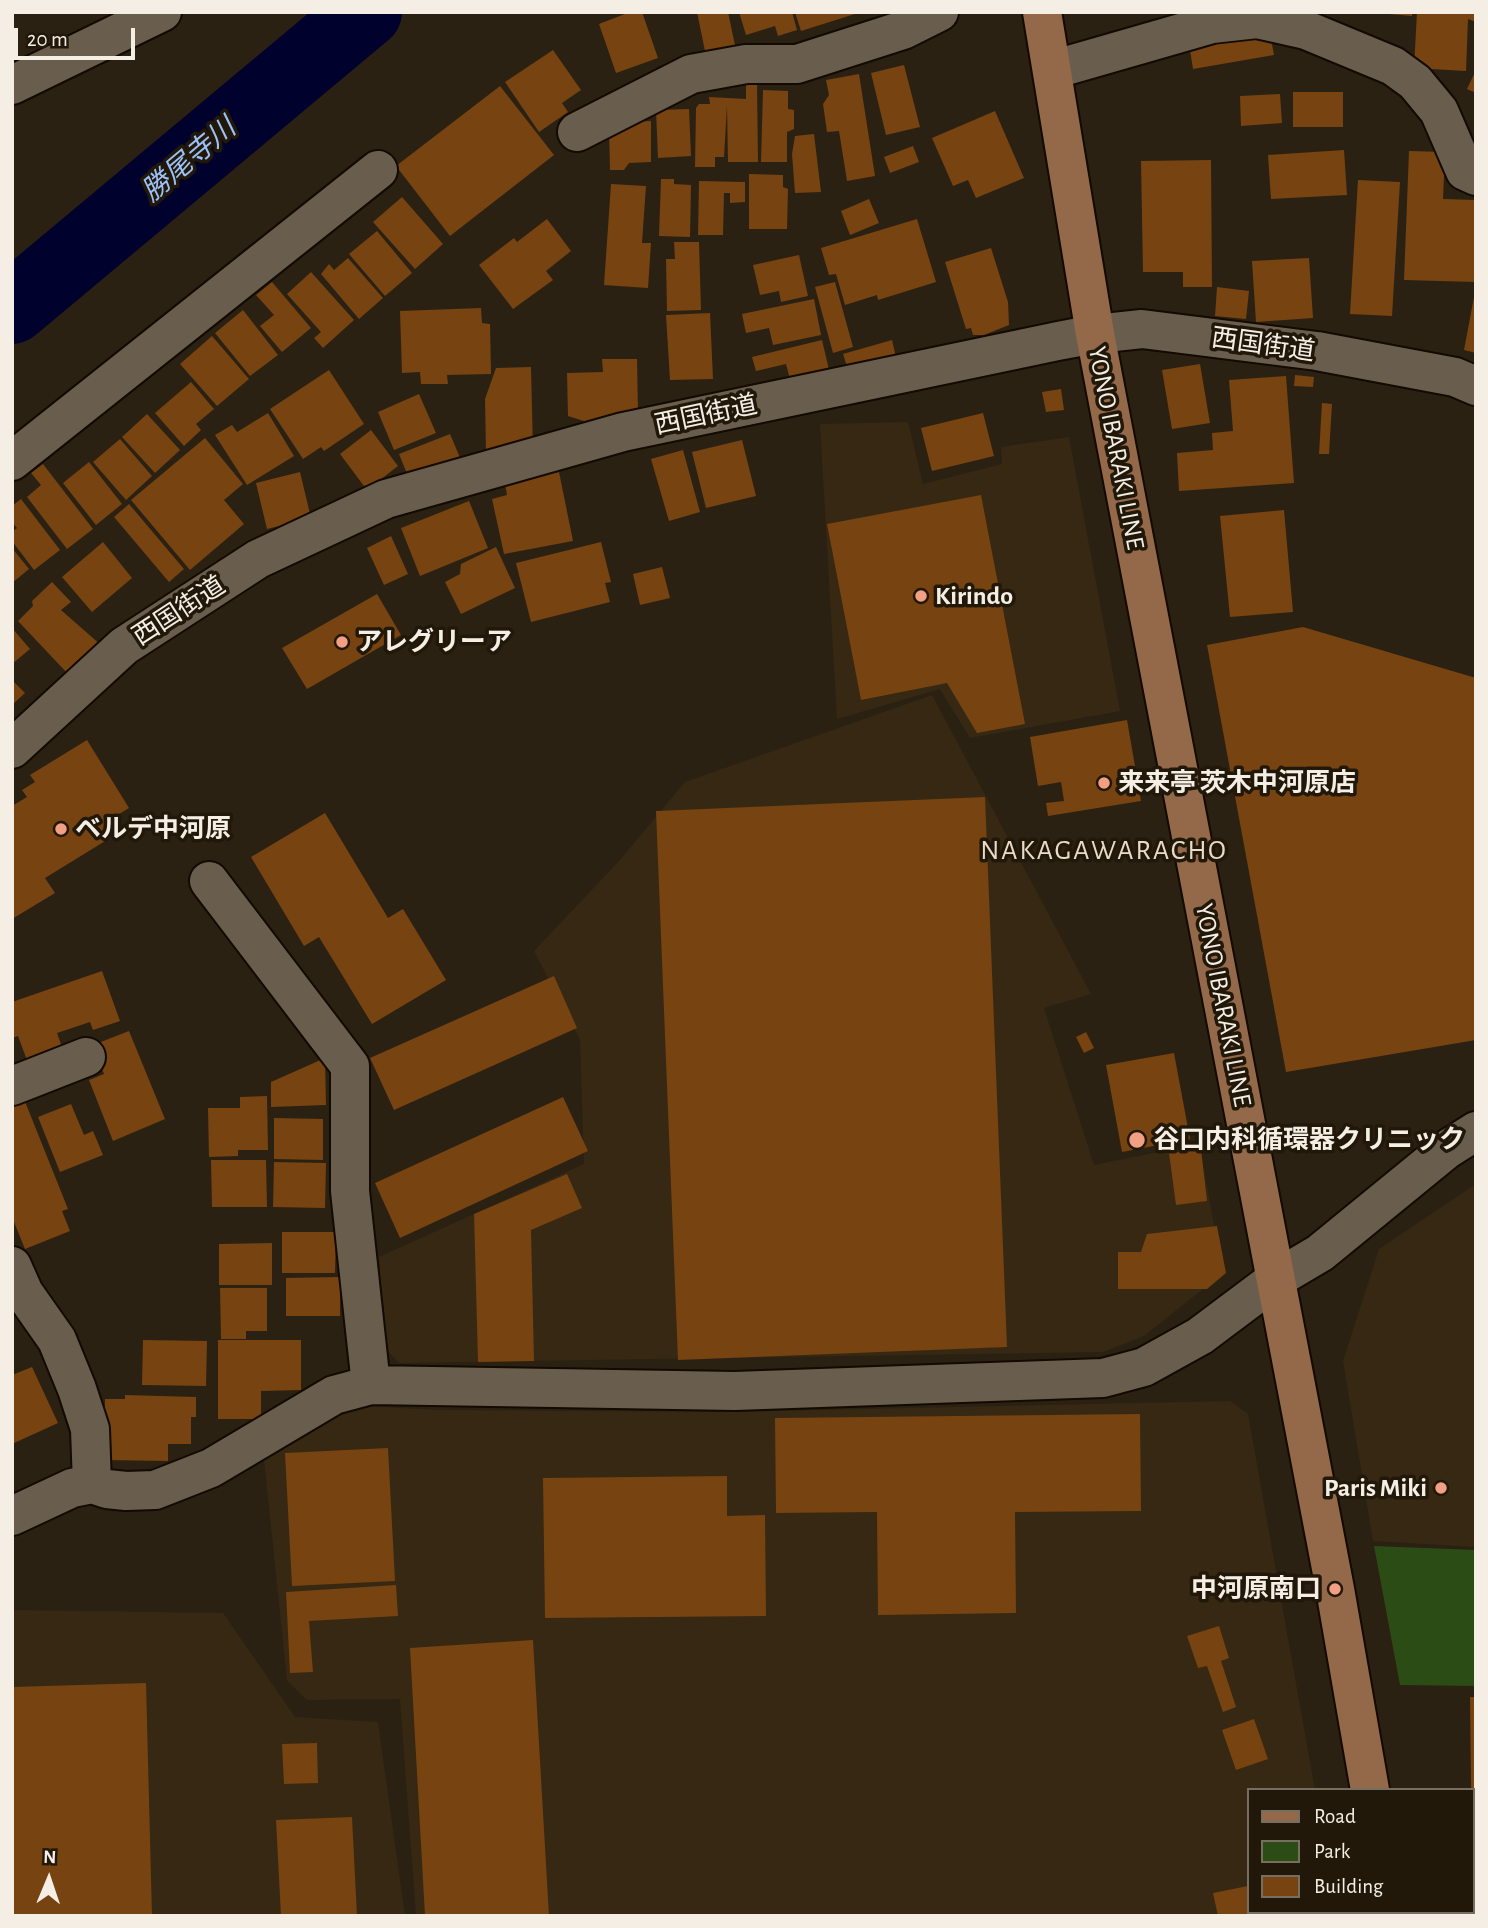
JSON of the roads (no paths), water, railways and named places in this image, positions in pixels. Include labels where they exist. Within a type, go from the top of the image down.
[{"type":"main road","name":"YONO IBARAKI LINE","points":[[1042,12],[1095,334],[1335,1589],[1370,1788]]},
{"type":"street","points":[[12,85],[162,12]]},
{"type":"street","points":[[577,132],[691,74],[746,64],[797,64],[903,30],[939,12]]},
{"type":"street","points":[[1052,70],[1212,24],[1257,19],[1306,30],[1393,66],[1415,82],[1439,111],[1465,171],[1476,176]]},
{"type":"street","points":[[12,461],[378,170]]},
{"type":"street","name":"西国街道","points":[[12,749],[124,646],[258,559],[386,499],[623,432],[1095,334],[1142,329],[1317,351],[1455,377],[1476,386]]},
{"type":"street","points":[[209,881],[350,1066],[350,1191],[371,1385]]},
{"type":"street","points":[[12,1086],[86,1056]]},
{"type":"street","points":[[12,1516],[72,1488],[92,1484],[116,1490],[155,1490],[211,1468],[334,1395],[371,1385],[735,1391],[1103,1378],[1144,1367],[1200,1336],[1276,1279],[1320,1253],[1446,1150],[1476,1130]]},
{"type":"street","points":[[12,1266],[24,1293],[58,1340],[77,1389],[90,1429],[92,1484]]},
{"type":"waterway","name":"勝尾寺川","points":[[12,308],[366,12]]},
{"type":"place","name":"Kirindo","points":[[921,596]]},
{"type":"place","name":"アレグリーア","points":[[342,642]]},
{"type":"place","name":"来来亭 茨木中河原店","points":[[1104,783]]},
{"type":"place","name":"ベルデ中河原","points":[[61,829]]},
{"type":"place","name":"谷口内科循環器クリニック","points":[[1137,1140]]},
{"type":"place","name":"Paris Miki","points":[[1441,1488]]},
{"type":"place","name":"中河原南口","points":[[1335,1589]]},
{"type":"district","name":"NAKAGAWARACHO","points":[[1104,851]]}]
